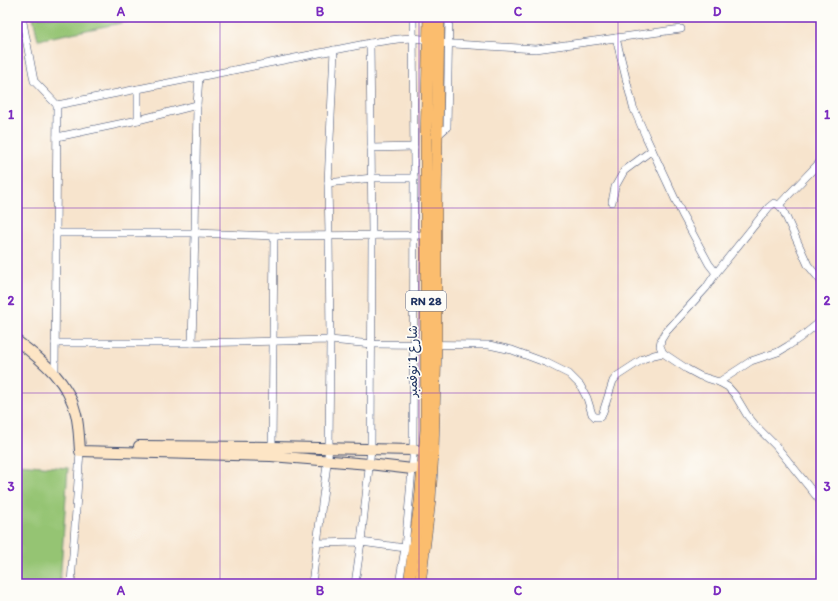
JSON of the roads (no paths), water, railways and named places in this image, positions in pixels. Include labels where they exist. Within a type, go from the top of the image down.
[{"type":"main road","name":"شارع 1 نوفمبر","points":[[409,584],[420,502],[431,345],[431,235],[426,142],[438,42],[429,17]]},
{"type":"main road","name":"شارع 1 نوفمبر","points":[[431,235],[437,136],[439,17]]},
{"type":"main road","name":"شارع 1 نوفمبر","points":[[420,584],[430,500],[422,468]]},
{"type":"street","points":[[22,17],[34,81],[57,105],[55,374]]},
{"type":"street","points":[[398,584],[422,468],[423,451],[413,344],[413,17]]},
{"type":"street","points":[[438,42],[450,17]]},
{"type":"street","points":[[57,105],[370,43],[412,37],[438,42],[536,49],[681,29]]},
{"type":"street","points":[[616,38],[633,107],[682,214],[709,264],[716,273]]},
{"type":"street","points":[[355,584],[371,449],[372,178],[370,43]]},
{"type":"street","points":[[312,584],[329,448],[330,340],[328,183],[334,50]]},
{"type":"street","points":[[192,343],[197,105],[199,77]]},
{"type":"street","points":[[138,89],[138,120]]},
{"type":"street","points":[[57,138],[197,105]]},
{"type":"street","points":[[371,148],[414,147]]},
{"type":"street","points":[[612,202],[615,187],[624,171],[652,150]]},
{"type":"street","points":[[779,205],[821,161]]},
{"type":"street","points":[[328,183],[372,178],[414,178]]},
{"type":"street","points":[[821,280],[808,265],[783,210],[779,205],[774,203],[716,273],[706,288],[660,340],[660,346],[663,353],[700,376],[719,382],[728,387],[751,420],[776,446],[821,502]]},
{"type":"street","points":[[56,233],[195,233],[274,236],[431,235]]},
{"type":"street","points":[[272,452],[274,236]]},
{"type":"street","points":[[719,382],[751,361],[778,352],[801,338],[821,321]]},
{"type":"street","points":[[17,340],[55,374],[66,388],[78,421],[80,448],[72,584]]},
{"type":"street","points":[[55,343],[192,343],[330,340],[372,344],[489,345],[512,350],[547,363],[569,374],[580,385],[592,414],[595,417],[600,417],[602,414],[616,376],[643,359],[663,353]]},
{"type":"street","points":[[80,448],[272,452],[329,448],[423,451]]},
{"type":"street","points":[[272,452],[328,460],[422,468]]},
{"type":"street","points":[[317,544],[361,542],[405,548]]}]
